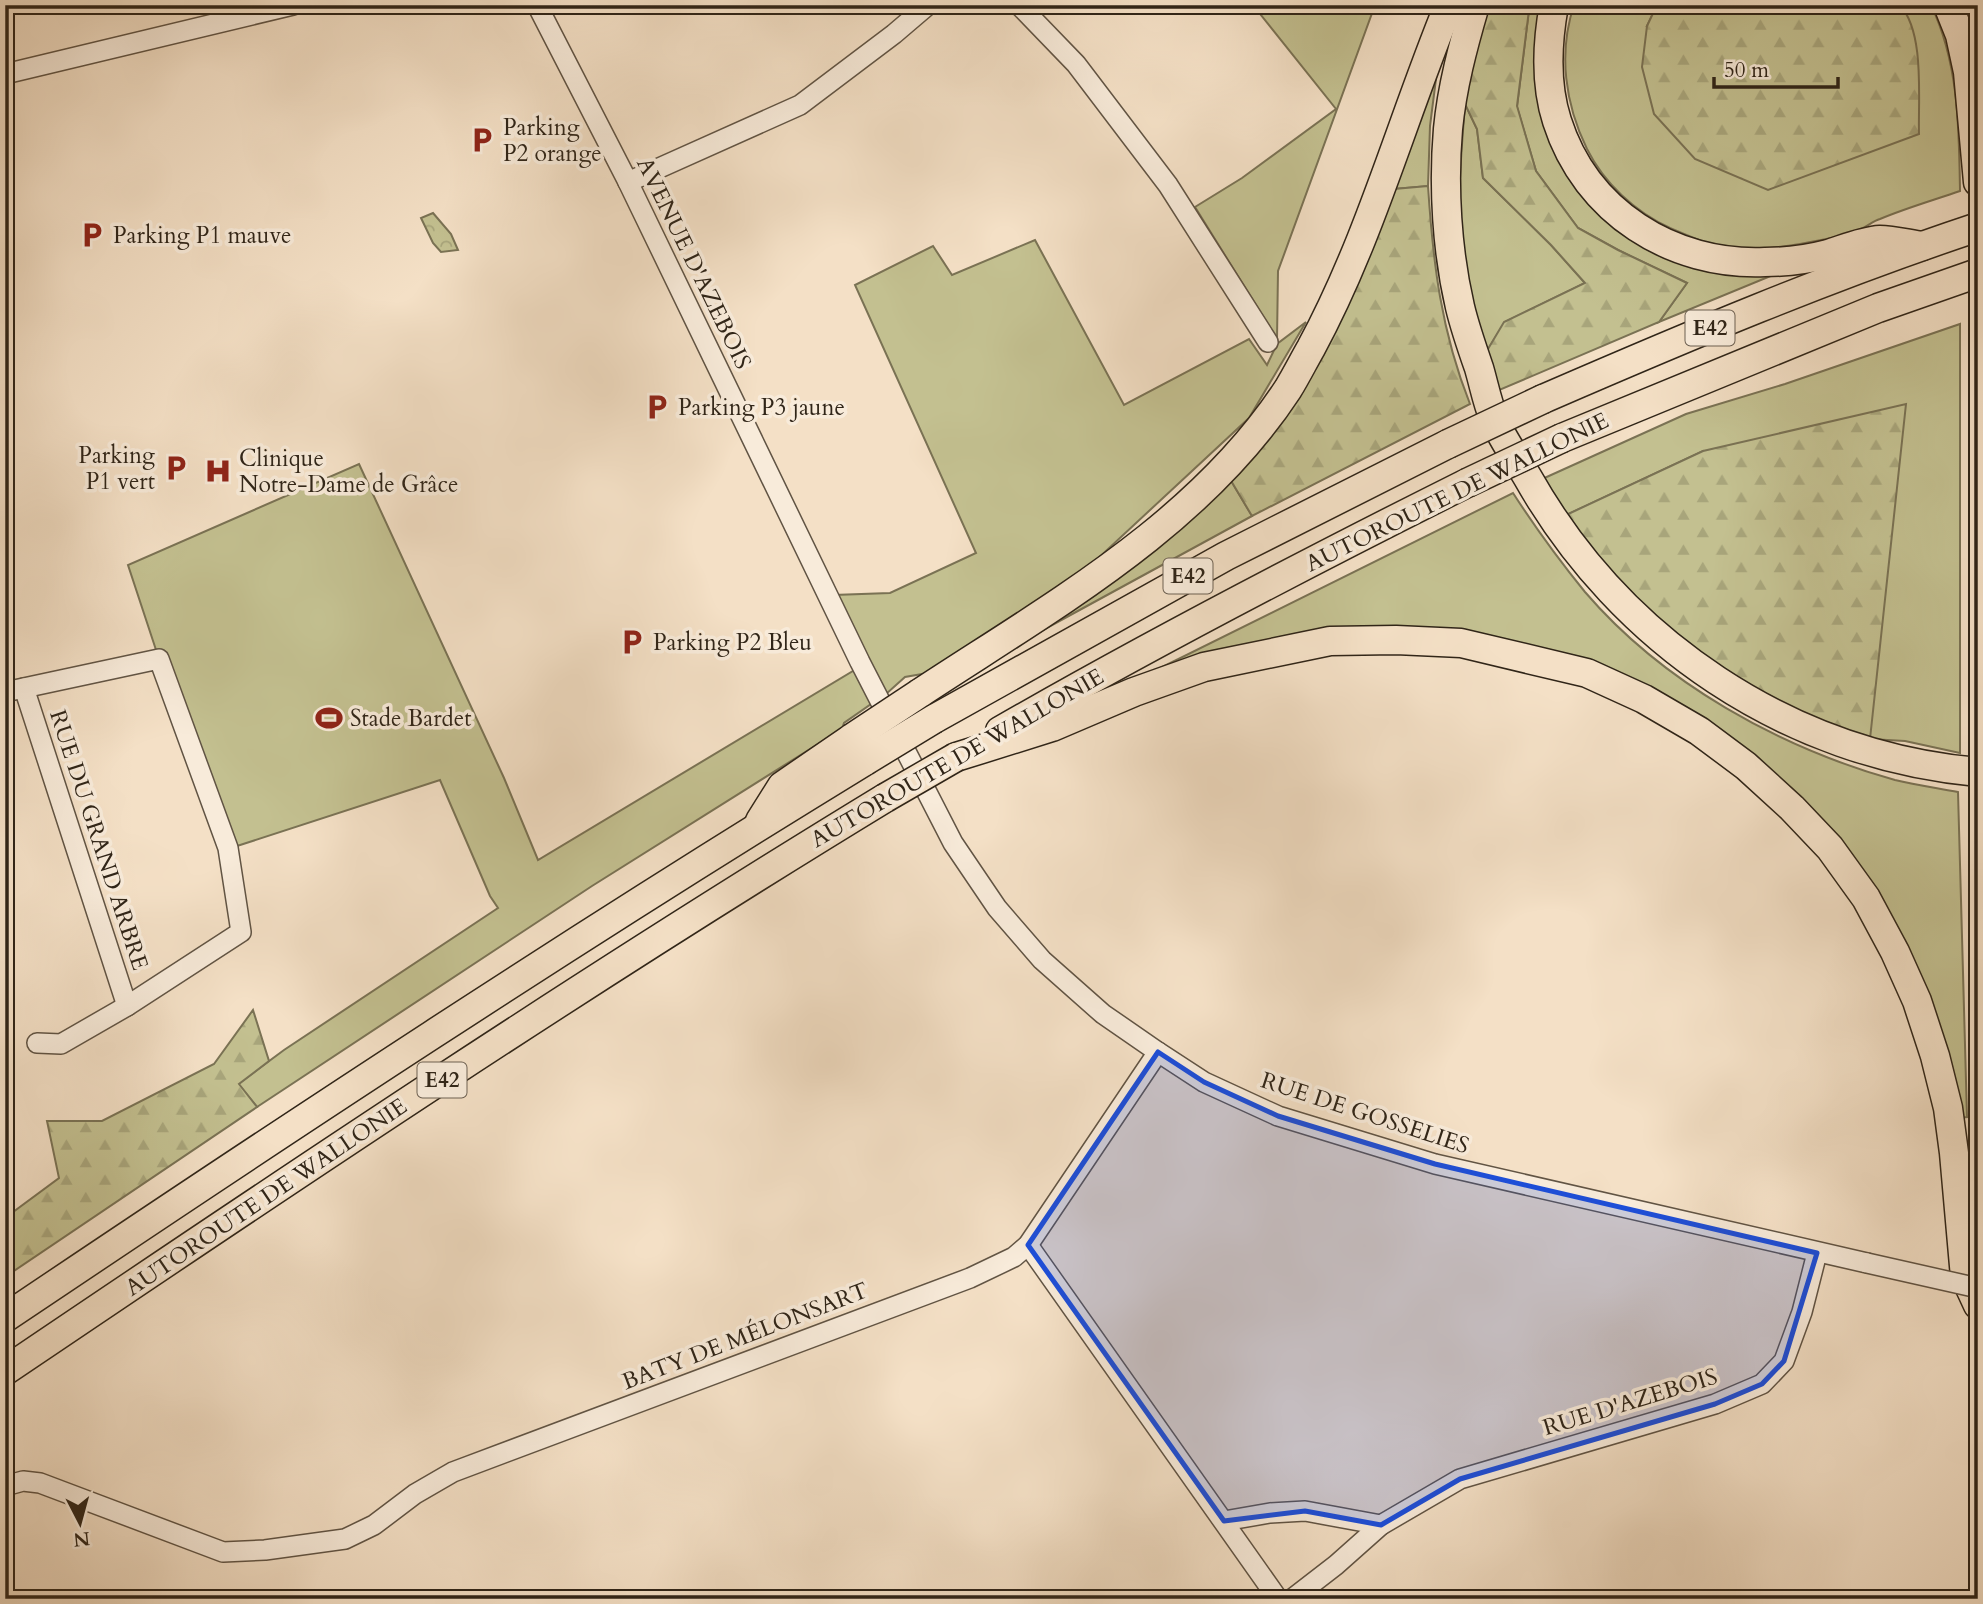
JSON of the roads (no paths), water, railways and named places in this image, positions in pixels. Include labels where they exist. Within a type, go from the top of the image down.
[{"type":"highway","points":[[858,749],[920,694],[1109,568],[1183,510],[1244,447],[1288,389],[1333,307],[1381,190],[1449,5]]},
{"type":"highway","points":[[1475,5],[1459,61],[1448,129],[1447,197],[1451,253],[1460,308],[1494,420],[1550,517],[1593,573],[1638,620],[1700,669],[1764,710],[1833,739],[1899,759],[1978,772]]},
{"type":"highway","points":[[1554,5],[1548,45],[1549,82],[1557,121],[1576,163],[1605,203],[1634,227],[1676,248],[1722,262],[1767,262],[1922,246],[1978,227]]},
{"type":"highway","points":[[1948,5],[1960,35],[1968,72],[1978,183]]},
{"type":"highway","name":"AUTOROUTE DE WALLONIE","points":[[5,1318],[265,1144],[756,827],[782,786],[858,749],[934,719],[1226,556],[1448,444],[1543,399],[1878,251]]},
{"type":"highway","name":"AUTOROUTE DE WALLONIE","points":[[5,1371],[264,1196],[617,965],[885,798],[1100,673],[1244,596],[1562,438],[1878,308],[1978,273]]},
{"type":"highway","points":[[956,757],[1052,727],[1134,692],[1204,667],[1330,642],[1396,640],[1461,643],[1587,673],[1644,699],[1699,731],[1746,766],[1830,848],[1866,898],[1917,1001],[1935,1056],[1948,1108],[1965,1277],[1978,1305]]},
{"type":"street","points":[[5,74],[293,5]]},
{"type":"street","name":"AVENUE D'AZEBOIS","points":[[537,5],[628,182],[858,657]]},
{"type":"street","points":[[628,182],[800,105],[928,5]]},
{"type":"street","points":[[1019,5],[1076,64],[1168,185],[1268,342]]},
{"type":"street","name":"RUE DE GOSSELIES","points":[[858,657],[953,843],[997,908],[1042,960],[1103,1014],[1203,1082],[1278,1116],[1435,1164],[1978,1288]]},
{"type":"street","points":[[15,690],[159,659],[228,848],[242,932],[127,1006],[61,1044],[37,1043]]},
{"type":"street","name":"RUE DU GRAND ARBRE","points":[[15,690],[127,1006]]},
{"type":"street","name":"BATY DE MÉLONSART","points":[[5,1486],[23,1481],[40,1483],[223,1552],[265,1550],[345,1539],[374,1525],[415,1494],[453,1472],[970,1278],[1014,1256],[1028,1245],[1158,1052]]},
{"type":"street","points":[[1028,1245],[1278,1599]]},
{"type":"street","name":"RUE D'AZEBOIS","points":[[1292,1599],[1336,1566],[1381,1525],[1460,1479],[1715,1404],[1762,1384],[1784,1361],[1802,1312],[1817,1252]]},
{"type":"street","points":[[1224,1521],[1270,1513],[1305,1511],[1381,1525]]},
{"type":"place","name":"Parking P2 orange","points":[[482,140]]},
{"type":"place","name":"Parking P1 mauve","points":[[92,235]]},
{"type":"place","name":"Parking P3 jaune","points":[[657,407]]},
{"type":"place","name":"Parking P1 vert","points":[[176,468]]},
{"type":"place","name":"Clinique Notre-Dame de Grâce","points":[[218,471]]},
{"type":"place","name":"Parking P2 Bleu","points":[[632,642]]},
{"type":"place","name":"Stade Bardet","points":[[329,718]]}]
